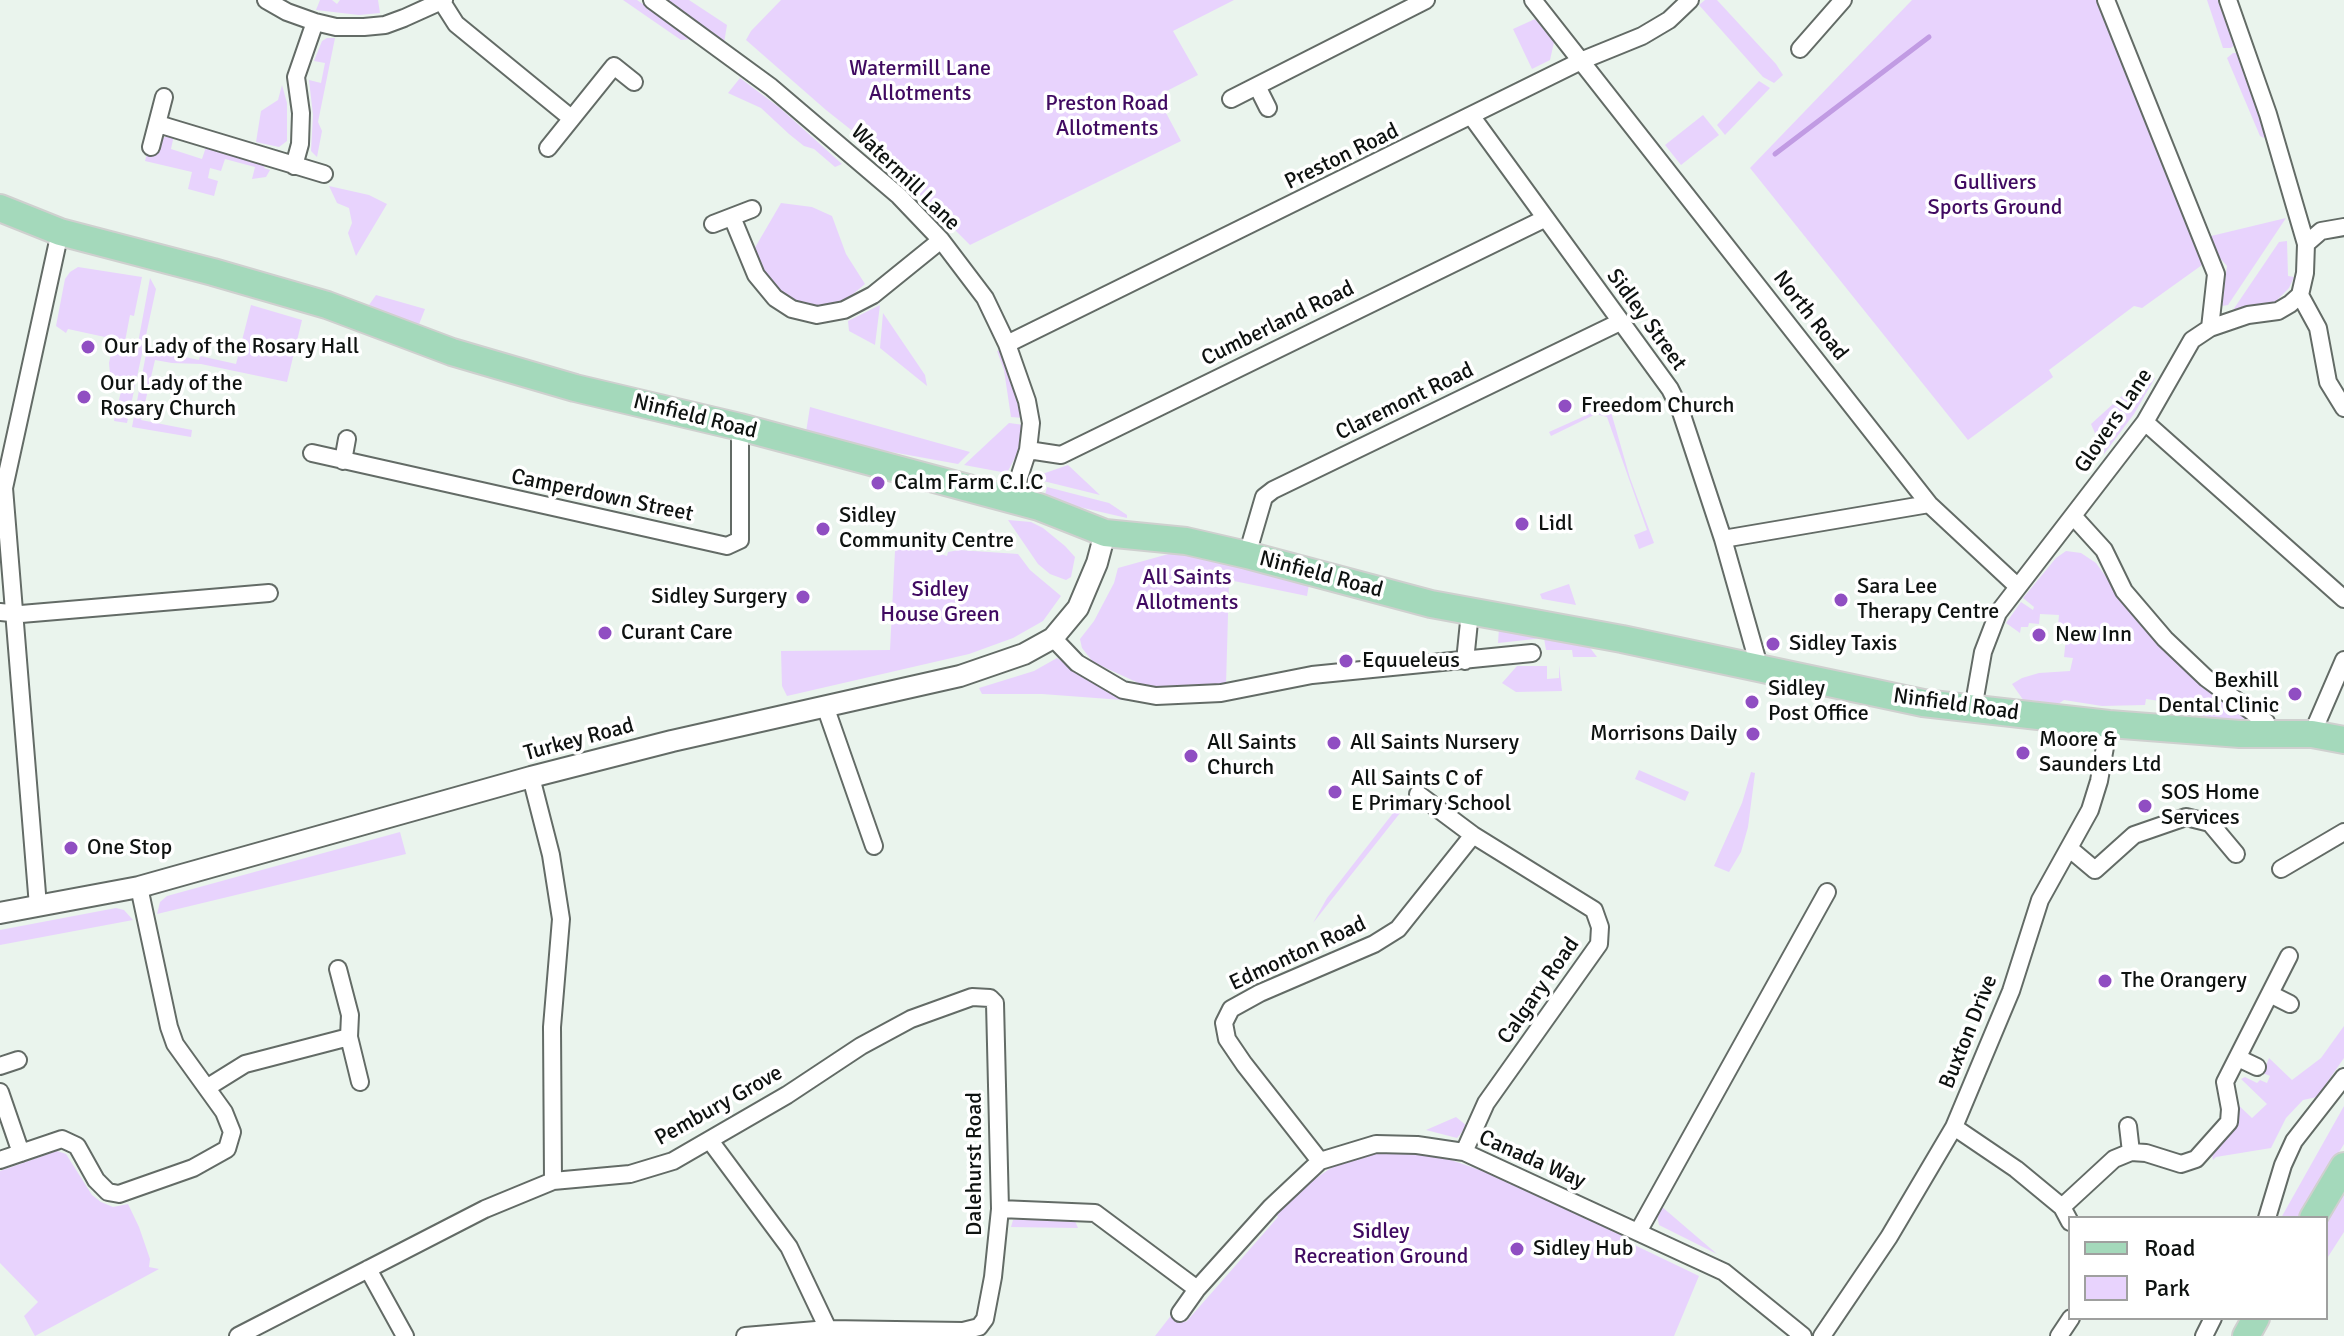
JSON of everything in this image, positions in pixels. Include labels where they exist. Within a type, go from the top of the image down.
[{"type":"main road","name":"Ninfield Road","points":[[0,208],[60,232],[327,305],[452,352],[575,388],[740,427],[1012,499],[1105,533],[1186,541],[1409,599],[1622,639],[1923,703],[2109,724],[2312,734],[2344,740]]},
{"type":"main road","points":[[2314,1216],[2344,1166]]},
{"type":"street","points":[[266,0],[287,12],[336,27],[385,25],[443,1],[456,24],[571,118]]},
{"type":"street","name":"Watermill Lane","points":[[652,0],[771,87],[899,196],[941,240],[985,298],[1007,344],[1027,401],[1031,423],[1028,450],[1012,499]]},
{"type":"street","points":[[1231,99],[1426,0]]},
{"type":"street","name":"North Road","points":[[1533,0],[1929,504],[2017,586]]},
{"type":"street","name":"Preston Road","points":[[1007,344],[1583,60],[1642,36],[1669,20],[1690,0]]},
{"type":"street","points":[[1800,49],[1819,37],[1843,0]]},
{"type":"street","points":[[2106,0],[2216,274],[2210,328]]},
{"type":"street","points":[[2228,0],[2268,114],[2306,244],[2300,295],[2318,328],[2328,382],[2344,408]]},
{"type":"street","points":[[294,166],[300,144],[301,113],[296,77],[315,22]]},
{"type":"street","points":[[548,148],[614,66],[634,82]]},
{"type":"street","points":[[1257,86],[1268,108]]},
{"type":"street","points":[[151,147],[164,97]]},
{"type":"street","name":"Sidley Street","points":[[1472,117],[1662,377],[1680,409],[1723,539],[1757,659],[1755,668]]},
{"type":"street","points":[[158,124],[324,174]]},
{"type":"street","points":[[713,224],[752,209]]},
{"type":"street","points":[[732,217],[756,275],[775,298],[792,309],[817,315],[844,310],[873,295],[941,240]]},
{"type":"street","name":"Cumberland Road","points":[[1028,450],[1061,455],[1544,219]]},
{"type":"street","points":[[2306,244],[2321,231],[2344,227]]},
{"type":"street","points":[[38,906],[6,612],[4,488],[60,232]]},
{"type":"street","name":"Glovers Lane","points":[[1973,709],[1987,639],[1998,613],[2145,422],[2192,340],[2210,328],[2248,315],[2278,311],[2300,295]]},
{"type":"street","name":"Claremont Road","points":[[1247,555],[1264,497],[1273,490],[1620,322]]},
{"type":"street","points":[[2145,422],[2344,599]]},
{"type":"street","name":"Camperdown Street","points":[[312,453],[727,546],[740,540],[740,427]]},
{"type":"street","points":[[343,461],[347,439]]},
{"type":"street","points":[[1723,539],[1929,504]]},
{"type":"street","points":[[2074,517],[2104,550],[2124,591],[2165,639],[2206,678],[2266,722],[2266,734]]},
{"type":"street","name":"Turkey Road","points":[[0,913],[139,887],[531,777],[672,741],[960,676],[1033,651],[1053,638],[1084,599],[1105,533]]},
{"type":"street","points":[[6,612],[21,614],[269,593]]},
{"type":"street","points":[[1465,661],[1470,612]]},
{"type":"street","points":[[1053,638],[1077,663],[1123,690],[1156,696],[1221,693],[1312,675],[1532,653]]},
{"type":"street","points":[[2312,734],[2344,660]]},
{"type":"street","points":[[825,706],[874,846]]},
{"type":"street","name":"Buxton Drive","points":[[1822,1336],[1889,1237],[1954,1127],[2011,991],[2040,900],[2090,810],[2099,781],[2109,724]]},
{"type":"street","points":[[531,777],[551,855],[561,919],[552,1027],[553,1181]]},
{"type":"street","name":"Calgary Road","points":[[1418,794],[1473,835],[1594,910],[1600,927],[1599,944],[1486,1103],[1464,1152]]},
{"type":"street","points":[[2070,849],[2095,870],[2134,835],[2186,817],[2210,823],[2236,854]]},
{"type":"street","points":[[2281,869],[2344,832]]},
{"type":"street","name":"Edmonton Road","points":[[1320,1161],[1244,1064],[1227,1039],[1224,1023],[1231,1009],[1260,993],[1374,944],[1398,929],[1473,835]]},
{"type":"street","points":[[0,1160],[62,1139],[77,1146],[96,1180],[108,1192],[125,1193],[193,1168],[227,1149],[232,1132],[224,1112],[175,1044],[139,887]]},
{"type":"street","points":[[1638,1232],[1827,892]]},
{"type":"street","points":[[1954,1127],[2016,1169],[2066,1215],[2114,1159],[2131,1152],[2146,1153],[2181,1164],[2196,1159],[2229,1122],[2225,1082],[2289,956]]},
{"type":"street","points":[[338,969],[350,1015],[349,1037],[360,1082]]},
{"type":"street","points":[[2270,994],[2290,1004]]},
{"type":"street","name":"Pembury Grove","points":[[238,1336],[485,1209],[553,1181],[630,1174],[673,1161],[711,1142],[861,1046],[911,1019],[972,997],[990,998],[995,1003]]},
{"type":"street","name":"Dalehurst Road","points":[[745,1336],[828,1329],[963,1331],[979,1327],[985,1319],[993,1277],[1000,1209],[995,1003]]},
{"type":"street","points":[[208,1087],[255,1060],[349,1037]]},
{"type":"street","points":[[2238,1058],[2257,1067]]},
{"type":"street","points":[[0,1066],[18,1060]]},
{"type":"street","points":[[2268,1216],[2283,1165],[2294,1141],[2344,1077]]},
{"type":"street","points":[[0,1092],[21,1153]]},
{"type":"street","points":[[2128,1126],[2131,1152]]},
{"type":"street","points":[[711,1142],[789,1247],[828,1329]]},
{"type":"street","name":"Canada Way","points":[[1180,1313],[1197,1289],[1271,1207],[1320,1161],[1376,1144],[1417,1145],[1464,1152],[1724,1272],[1803,1336]]},
{"type":"street","points":[[1000,1209],[1095,1213],[1197,1289]]},
{"type":"street","points":[[368,1269],[405,1336]]},
{"type":"green space","points":[[320,0],[332,0],[337,4],[340,0],[378,0],[380,13],[359,15],[316,10]]},
{"type":"green space","points":[[623,0],[637,0],[692,39],[681,40]]},
{"type":"green space","points":[[664,0],[689,0],[727,25],[724,43]]},
{"type":"green space","points":[[781,0],[1234,0],[1173,31],[1198,75],[1157,96],[1181,141],[970,245],[869,144],[746,40]]},
{"type":"green space","points":[[1705,0],[1717,0],[1783,75],[1774,83],[1763,77],[1699,5]]},
{"type":"green space","name":"Gullivers Sports Ground","points":[[1912,0],[2100,0],[2199,247],[2202,265],[2142,308],[2134,306],[2049,370],[2053,377],[1968,440],[1750,168]]},
{"type":"green space","points":[[2207,0],[2218,0],[2237,43],[2231,48],[2223,48]]},
{"type":"green space","points":[[1535,19],[1554,42],[1550,60],[1532,69],[1513,29]]},
{"type":"green space","points":[[335,38],[318,122],[322,131],[317,157],[311,151],[313,115],[309,80],[321,83],[325,63],[314,61],[322,41]]},
{"type":"green space","points":[[2233,53],[2241,53],[2266,134],[2264,138],[2260,136],[2227,58]]},
{"type":"green space","points":[[740,78],[780,108],[842,164],[835,167],[814,149],[804,146],[761,108],[728,93]]},
{"type":"green space","points":[[1759,81],[1770,88],[1725,135],[1717,125]]},
{"type":"green space","points":[[282,85],[287,103],[287,141],[279,147],[256,142],[261,111],[278,100]]},
{"type":"green space","points":[[1703,115],[1719,135],[1681,165],[1665,145]]},
{"type":"green space","points":[[174,135],[171,149],[202,159],[207,144],[266,163],[264,168],[270,170],[266,177],[252,179],[255,167],[225,159],[221,171],[210,168],[208,178],[218,181],[214,196],[188,189],[192,172],[145,161],[148,150],[158,152],[160,140]]},
{"type":"green space","points":[[329,186],[369,195],[387,204],[356,256],[348,233],[352,223],[349,208],[337,203]]},
{"type":"green space","points":[[781,203],[812,207],[832,216],[846,254],[865,284],[852,295],[852,299],[841,304],[815,306],[795,302],[780,292],[763,272],[753,251]]},
{"type":"green space","points":[[2286,218],[2228,305],[2222,306],[2227,266],[2213,250],[2207,237]]},
{"type":"green space","points":[[2287,241],[2288,276],[2294,277],[2289,288],[2275,302],[2233,310],[2279,242]]},
{"type":"green space","points":[[78,267],[142,277],[123,352],[136,354],[150,278],[156,289],[127,423],[114,421],[122,387],[111,384],[109,363],[114,339],[68,329],[66,333],[56,326],[65,279]]},
{"type":"green space","points":[[376,295],[425,309],[418,327],[369,305]]},
{"type":"green space","points":[[251,305],[302,320],[287,382],[201,364],[155,360],[141,420],[192,430],[191,437],[132,427],[147,349],[236,364]]},
{"type":"green space","points":[[880,305],[875,345],[849,331],[848,321]]},
{"type":"green space","points":[[883,313],[925,375],[927,386],[880,348]]},
{"type":"green space","points":[[1001,350],[1023,418],[1011,417],[1004,370],[997,351]]},
{"type":"green space","points":[[2144,376],[2155,378],[2134,414],[2104,454],[2091,424]]},
{"type":"green space","points":[[1609,405],[1630,478],[1654,543],[1639,549],[1634,535],[1647,530],[1607,417],[1596,414],[1551,436],[1549,432]]},
{"type":"green space","points":[[810,407],[970,452],[958,464],[806,432]]},
{"type":"green space","points":[[1009,423],[1024,425],[1020,448],[1007,473],[964,465]]},
{"type":"green space","points":[[1068,465],[1100,495],[1031,478]]},
{"type":"green space","points":[[1047,487],[1109,503],[1127,518],[1044,499]]},
{"type":"green space","points":[[1008,520],[1031,522],[1065,546],[1075,557],[1071,577],[1066,580],[1050,574],[1038,564]]},
{"type":"green space","name":"Sidley House Green","points":[[908,532],[944,539],[938,553],[947,556],[948,552],[959,550],[1018,554],[1030,570],[1061,596],[1043,621],[1013,638],[969,654],[787,696],[782,686],[781,651],[890,650],[895,551],[905,545]]},
{"type":"green space","name":"All Saints Allotments","points":[[1183,550],[1310,579],[1307,596],[1229,580],[1226,685],[1186,689],[1147,687],[1093,662],[1082,648],[1080,639],[1094,621],[1114,583],[1118,568]]},
{"type":"green space","points":[[2066,551],[2081,553],[2096,563],[2119,595],[2250,716],[2248,722],[2215,719],[2167,707],[2167,702],[2146,699],[2145,705],[2102,706],[2064,700],[2058,704],[2024,701],[2012,684],[2039,673],[2070,671],[2073,658],[2064,657],[2066,638],[2057,637],[2059,615],[2040,614],[2039,624],[2029,623],[2028,627],[2021,627],[2020,633],[2006,623],[2021,602],[2033,610],[2034,607],[2023,598],[2056,558]]},
{"type":"green space","points":[[1569,584],[1576,605],[1542,599],[1540,594]]},
{"type":"green space","points":[[1499,628],[1588,645],[1597,657],[1573,657],[1572,650],[1546,650],[1544,638],[1498,643]]},
{"type":"green space","points":[[1057,658],[1099,687],[1136,701],[1042,694],[982,694],[979,688],[1034,671]]},
{"type":"green space","points":[[1559,665],[1562,691],[1516,692],[1502,683],[1517,666],[1547,666],[1547,679],[1559,678]]},
{"type":"green space","points":[[1639,770],[1689,792],[1685,801],[1635,779]]},
{"type":"green space","points":[[1751,772],[1755,773],[1748,827],[1741,852],[1729,872],[1714,866],[1742,803]]},
{"type":"green space","points":[[1404,799],[1408,803],[1313,923],[1327,898]]},
{"type":"green space","points":[[400,832],[406,854],[157,914],[160,902],[167,896]]},
{"type":"green space","points":[[116,908],[124,910],[133,920],[0,945],[0,930]]},
{"type":"green space","points":[[2344,1026],[2344,1058],[2317,1097],[2303,1100],[2286,1118],[2271,1148],[2213,1160],[2212,1154],[2236,1127],[2234,1101],[2252,1118],[2267,1104],[2241,1079],[2245,1077],[2257,1083],[2260,1080],[2267,1083],[2270,1076],[2263,1073],[2269,1058],[2292,1080],[2321,1058]]},
{"type":"green space","points":[[2344,1106],[2344,1144],[2300,1216],[2282,1216]]},
{"type":"green space","points":[[1456,1117],[1467,1126],[1457,1138],[1426,1130]]},
{"type":"green space","points":[[57,1151],[66,1154],[92,1195],[101,1202],[113,1207],[128,1204],[150,1259],[149,1267],[159,1269],[35,1336],[24,1316],[38,1302],[0,1263],[0,1171]]},
{"type":"green space","name":"Sidley Recreation Ground","points":[[1399,1151],[1451,1160],[1483,1171],[1626,1237],[1624,1240],[1699,1276],[1674,1336],[1155,1336],[1173,1313],[1186,1322],[1278,1217],[1276,1214],[1305,1186],[1338,1163],[1358,1155]]},
{"type":"green space","points":[[2344,1191],[2344,1232],[2328,1257],[2328,1218]]},
{"type":"green space","points":[[1661,1206],[1717,1254],[1659,1225],[1657,1215]]},
{"type":"green space","points":[[1013,1220],[1075,1221],[1078,1228],[1011,1227]]},
{"type":"waterway","points":[[1775,154],[1929,37]]},
{"type":"place","name":"Our Lady of the Rosary Hall","points":[[88,347]]},
{"type":"place","name":"Our Lady of the Rosary Church","points":[[84,397]]},
{"type":"place","name":"Freedom Church","points":[[1565,406]]},
{"type":"place","name":"Calm Farm C.I.C","points":[[878,483]]},
{"type":"place","name":"Lidl","points":[[1522,524]]},
{"type":"place","name":"Sidley Community Centre","points":[[823,529]]},
{"type":"place","name":"Sidley Surgery","points":[[803,597]]},
{"type":"place","name":"Sara Lee Therapy Centre","points":[[1841,600]]},
{"type":"place","name":"Curant Care","points":[[605,633]]},
{"type":"place","name":"New Inn","points":[[2039,635]]},
{"type":"place","name":"Sidley Taxis","points":[[1773,644]]},
{"type":"place","name":"Equueleus","points":[[1346,661]]},
{"type":"place","name":"Bexhill Dental Clinic","points":[[2295,694]]},
{"type":"place","name":"Sidley Post Office","points":[[1752,702]]},
{"type":"place","name":"Morrisons Daily","points":[[1753,734]]},
{"type":"place","name":"All Saints Nursery","points":[[1334,743]]},
{"type":"place","name":"Moore & Saunders Ltd","points":[[2023,753]]},
{"type":"place","name":"All Saints Church","points":[[1191,756]]},
{"type":"place","name":"All Saints C of E Primary School","points":[[1335,792]]},
{"type":"place","name":"SOS Home Services","points":[[2145,806]]},
{"type":"place","name":"One Stop","points":[[71,848]]},
{"type":"place","name":"The Orangery","points":[[2105,981]]},
{"type":"place","name":"Sidley Hub","points":[[1517,1249]]},
{"type":"park label","name":"Watermill Lane Allotments","points":[[920,82]]},
{"type":"park label","name":"Preston Road Allotments","points":[[1107,116]]}]
